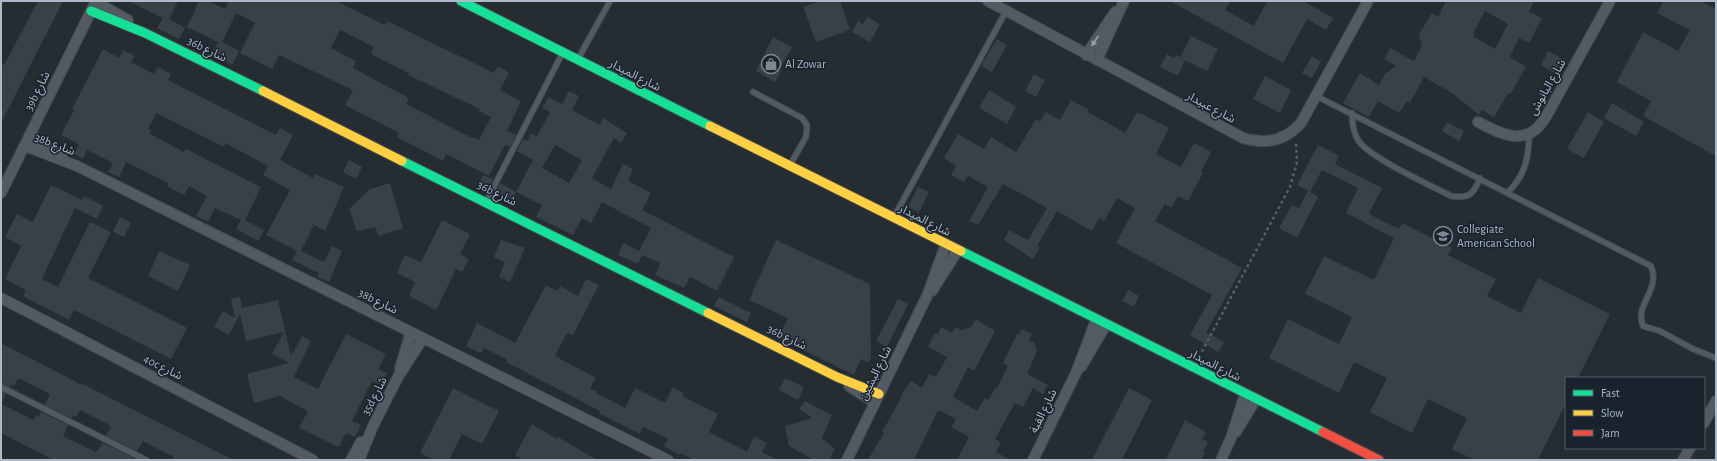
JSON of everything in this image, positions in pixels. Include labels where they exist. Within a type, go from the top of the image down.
[{"type":"street","name":"شارع الميدار","points":[[461,1],[1096,320],[1379,460]]},
{"type":"street","name":"شارع عبيدار","points":[[988,1],[1243,138],[1264,142],[1275,141],[1285,137],[1301,122],[1368,1]]},
{"type":"street","name":"شارع البانوش","points":[[1529,134],[1543,123],[1610,1]]},
{"type":"street","name":"36b شارع","points":[[95,4],[134,24],[145,33],[837,377],[879,394]]},
{"type":"street","name":"39b شارع","points":[[1,193],[95,4]]},
{"type":"street","points":[[1086,55],[1105,25],[1122,4]]},
{"type":"street","points":[[1097,60],[1122,4]]},
{"type":"street","points":[[1478,122],[1498,133],[1508,136],[1519,137],[1529,134]]},
{"type":"street","name":"38b شارع","points":[[27,141],[668,460]]},
{"type":"street","name":"شارع البشين","points":[[847,460],[927,296],[946,244]]},
{"type":"street","name":"شارع البشين","points":[[927,296],[938,283],[958,250]]},
{"type":"street","name":"40c شارع","points":[[1,298],[313,460]]},
{"type":"street","name":"شارع القبة","points":[[1033,460],[1076,373],[1096,320]]},
{"type":"street","name":"شارع القبة","points":[[1076,373],[1090,354],[1106,325]]},
{"type":"street","name":"35d شارع","points":[[398,377],[411,332]]},
{"type":"street","name":"35d شارع","points":[[359,460],[373,426],[398,377],[423,338]]},
{"type":"street","name":"36b شارع","points":[[837,377],[875,404]]},
{"type":"street","points":[[1221,460],[1231,438],[1245,394]]},
{"type":"street","points":[[1231,438],[1256,400]]},
{"type":"street","points":[[1705,421],[1716,401]]},
{"type":"street","name":"35d شارع","points":[[351,460],[373,426]]},
{"type":"street","points":[[1683,460],[1689,449]]},
{"type":"lane","points":[[578,60],[610,1]]},
{"type":"lane","points":[[894,218],[1006,11]]},
{"type":"lane","points":[[486,202],[562,52]]},
{"type":"lane","points":[[753,92],[802,118],[807,125],[806,137],[790,166]]},
{"type":"lane","points":[[1316,96],[1508,192],[1651,266],[1654,279],[1652,289],[1641,315],[1643,326],[1660,331],[1693,349],[1716,358]]},
{"type":"lane","points":[[1352,113],[1354,134],[1358,141],[1369,152],[1451,196],[1468,196],[1475,190],[1480,178]]},
{"type":"lane","points":[[1508,192],[1516,185],[1527,161],[1529,134]]},
{"type":"lane","points":[[1,387],[146,460]]},
{"type":"path","points":[[1193,368],[1290,187],[1298,162],[1294,130]]},
{"type":"building","points":[[38,1],[63,1],[1,123],[1,64],[4,65]]},
{"type":"building","points":[[129,1],[178,1],[169,19],[185,28],[179,39],[157,28],[163,18]]},
{"type":"building","points":[[199,1],[209,1],[225,9],[229,1],[336,1],[385,25],[387,21],[494,73],[498,66],[509,73],[500,90],[521,101],[507,131],[516,135],[510,147],[505,145],[489,176],[446,154],[443,161],[397,137],[399,133],[345,105],[353,90],[279,55],[272,69],[240,53],[255,23],[236,13],[222,42],[239,51],[232,65],[212,54],[218,42],[187,27]],"holes":[[[340,30],[374,47],[371,54],[409,73],[408,75],[480,109],[479,111],[491,117],[479,140],[473,137],[472,138],[406,104],[409,98],[353,68],[356,61],[331,48]]]},
{"type":"building","points":[[821,1],[840,1],[850,30],[816,42],[803,7]]},
{"type":"building","points":[[1170,1],[1230,1],[1225,10],[1254,26],[1267,1],[1303,1],[1333,18],[1326,30],[1307,19],[1283,63]]},
{"type":"building","points":[[1446,1],[1534,1],[1529,12],[1542,18],[1529,43],[1519,38],[1510,57],[1526,67],[1510,95],[1508,93],[1494,117],[1482,110],[1479,115],[1452,93],[1424,77],[1410,103],[1407,101],[1399,113],[1378,101],[1369,117],[1343,103],[1360,73],[1379,85],[1385,74],[1396,66],[1384,59],[1390,48],[1414,61],[1422,46],[1419,34],[1432,13],[1438,17]],"holes":[[[1485,11],[1508,24],[1495,49],[1473,36],[1475,34],[1473,33]]]},
{"type":"building","points":[[1664,1],[1701,1],[1716,9],[1716,156],[1643,116],[1651,101],[1617,82],[1643,32],[1678,51],[1690,30],[1657,13]]},
{"type":"building","points":[[867,17],[880,24],[870,42],[852,32],[858,21],[863,24]]},
{"type":"building","points":[[1191,36],[1218,49],[1207,71],[1180,58]]},
{"type":"building","points":[[773,37],[792,47],[779,70],[781,72],[775,82],[756,71]]},
{"type":"building","points":[[997,39],[1007,45],[992,72],[981,66]]},
{"type":"building","points":[[103,49],[119,58],[123,50],[135,56],[131,62],[154,74],[158,67],[171,74],[168,80],[276,135],[280,128],[293,135],[280,160],[313,178],[315,174],[344,187],[325,231],[314,225],[301,251],[324,262],[332,246],[342,251],[329,282],[318,277],[319,273],[292,260],[297,251],[266,235],[290,190],[263,175],[268,166],[225,143],[224,147],[156,113],[148,129],[151,131],[150,134],[184,152],[186,149],[261,187],[245,220],[264,230],[258,241],[236,229],[241,220],[215,208],[208,222],[196,216],[207,196],[189,186],[184,195],[167,186],[168,183],[126,162],[119,177],[108,172],[113,163],[87,150],[83,159],[74,154],[79,144],[61,135],[74,110],[72,109]]},
{"type":"building","points":[[1548,51],[1566,61],[1558,75],[1541,65]]},
{"type":"building","points":[[1167,54],[1174,58],[1176,55],[1185,60],[1178,76],[1160,67]]},
{"type":"building","points":[[1312,56],[1321,62],[1312,78],[1302,73]]},
{"type":"building","points":[[1034,74],[1045,80],[1036,97],[1025,91]]},
{"type":"building","points":[[1265,76],[1291,90],[1280,113],[1253,99]]},
{"type":"building","points":[[989,90],[1016,107],[1007,124],[979,108]]},
{"type":"building","points":[[569,91],[579,96],[572,110],[600,125],[603,118],[627,133],[621,143],[614,138],[592,178],[611,189],[623,164],[633,169],[628,181],[651,193],[642,210],[734,257],[717,291],[690,277],[684,288],[655,275],[660,263],[642,255],[638,264],[618,255],[623,243],[639,251],[651,228],[602,202],[591,223],[582,218],[573,235],[536,217],[542,205],[516,192],[533,160],[517,151],[523,139],[527,141],[531,133],[537,136],[550,112],[542,108],[549,97],[562,104]],"holes":[[[555,145],[582,160],[569,183],[542,168]]]},
{"type":"building","points":[[1071,100],[1089,110],[1088,112],[1125,133],[1137,112],[1169,128],[1156,154],[1181,167],[1194,143],[1211,152],[1201,172],[1203,173],[1188,201],[1178,196],[1171,208],[1165,204],[1155,221],[1242,268],[1206,332],[1224,342],[1218,352],[1190,335],[1212,295],[1116,243],[1135,208],[1117,198],[1104,221],[1099,218],[1092,231],[1057,211],[1037,246],[1040,247],[1033,259],[1004,240],[1009,230],[1028,240],[1047,208],[1003,184],[978,225],[969,221],[988,187],[968,176],[964,182],[951,175],[956,166],[944,158],[958,134],[984,149],[991,137],[1016,152],[1036,119],[1040,122],[1046,112],[1060,120]]},
{"type":"building","points":[[1612,103],[1644,122],[1636,136],[1604,118]]},
{"type":"building","points":[[1588,112],[1604,122],[1584,158],[1567,149]]},
{"type":"building","points":[[1447,122],[1464,131],[1459,141],[1442,131]]},
{"type":"building","points":[[1318,145],[1339,156],[1335,164],[1382,188],[1369,214],[1399,229],[1402,223],[1452,248],[1448,255],[1496,279],[1487,296],[1521,313],[1538,278],[1610,314],[1578,377],[1565,377],[1565,405],[1538,460],[1475,460],[1452,449],[1467,418],[1428,399],[1412,433],[1370,412],[1387,378],[1354,362],[1339,393],[1269,358],[1288,319],[1339,344],[1352,317],[1305,294],[1324,256],[1374,280],[1394,238],[1346,213],[1358,188],[1322,170],[1310,192],[1318,197],[1297,238],[1279,228],[1292,205],[1299,208],[1308,191],[1297,185]]},
{"type":"building","points":[[349,160],[362,167],[356,179],[343,172]]},
{"type":"building","points":[[483,175],[493,179],[487,192],[477,187]]},
{"type":"building","points":[[390,183],[403,228],[379,236],[375,227],[357,231],[349,209],[370,189]]},
{"type":"building","points":[[500,183],[516,192],[511,203],[494,194]]},
{"type":"building","points":[[51,185],[82,200],[84,196],[103,206],[97,219],[75,208],[42,279],[58,287],[90,222],[111,232],[88,278],[187,328],[171,359],[74,310],[69,320],[23,296],[26,290],[5,279],[21,246],[5,237],[17,214],[33,222]]},
{"type":"building","points":[[918,187],[929,192],[919,212],[908,207]]},
{"type":"building","points":[[120,217],[131,223],[124,237],[113,232]]},
{"type":"building","points":[[442,220],[470,234],[460,254],[469,259],[462,272],[456,269],[436,310],[409,296],[415,282],[397,273],[405,255],[421,262]]},
{"type":"building","points":[[501,240],[525,248],[510,282],[499,277],[505,262],[494,257]]},
{"type":"building","points":[[776,240],[870,284],[871,358],[868,363],[861,359],[854,375],[778,338],[788,318],[749,300]]},
{"type":"building","points":[[159,251],[190,265],[178,291],[148,276]]},
{"type":"building","points":[[586,279],[599,285],[573,335],[567,333],[555,356],[596,378],[590,388],[597,392],[596,393],[625,408],[635,388],[665,403],[673,387],[684,393],[682,396],[718,414],[709,432],[747,452],[754,436],[767,443],[762,452],[778,460],[694,460],[681,453],[680,455],[664,446],[668,439],[643,427],[640,434],[599,413],[600,411],[506,362],[507,359],[484,348],[481,353],[466,346],[477,323],[515,343],[546,285],[557,291],[560,286],[578,296]]},
{"type":"building","points":[[1128,290],[1139,296],[1134,307],[1122,301]]},
{"type":"building","points":[[240,297],[242,308],[278,300],[291,356],[302,336],[311,341],[294,377],[318,389],[346,334],[386,354],[378,369],[387,373],[381,385],[372,381],[352,421],[361,425],[355,437],[346,433],[339,447],[299,428],[308,411],[280,396],[254,403],[247,374],[289,363],[272,354],[284,332],[246,341],[240,314],[229,335],[214,327],[223,311],[235,318],[231,299]]},
{"type":"building","points":[[719,297],[751,313],[747,322],[714,306]]},
{"type":"building","points":[[898,299],[908,304],[887,347],[876,341]]},
{"type":"building","points":[[976,319],[995,331],[974,371],[968,367],[953,397],[977,411],[985,398],[988,400],[996,387],[997,388],[1008,366],[1003,363],[1017,334],[1019,335],[1022,329],[1032,334],[1029,340],[1034,343],[1037,351],[1027,374],[1048,385],[1043,394],[1033,388],[1023,407],[1015,403],[995,439],[1001,442],[996,452],[1010,460],[957,460],[969,437],[951,427],[956,419],[938,410],[914,460],[868,460],[884,433],[882,432],[903,392],[911,381],[922,388],[929,374],[936,377],[947,357],[928,347],[935,333],[938,334],[941,327],[952,333],[955,327],[962,330],[971,327]]},
{"type":"building","points":[[1,343],[233,460],[172,460],[174,457],[143,441],[137,451],[106,436],[111,426],[80,410],[76,417],[73,415],[72,418],[45,405],[50,394],[18,378],[14,386],[11,384],[10,387],[1,383]]},
{"type":"building","points":[[785,378],[804,387],[798,400],[779,390]]},
{"type":"building","points":[[453,388],[499,411],[482,444],[462,434],[449,460],[434,460],[420,453]]},
{"type":"building","points":[[1129,388],[1152,400],[1122,460],[1092,460]]},
{"type":"building","points":[[1,391],[6,394],[1,404]]},
{"type":"building","points":[[805,401],[832,415],[822,438],[835,449],[829,460],[814,460],[789,446],[785,426],[812,418],[799,409]]},
{"type":"building","points":[[1,404],[33,420],[36,415],[39,417],[41,412],[68,425],[63,436],[96,452],[103,443],[134,458],[133,460],[54,460],[1,433]]},
{"type":"building","points":[[1185,420],[1206,432],[1202,439],[1208,442],[1203,452],[1205,453],[1201,460],[1166,460]]},
{"type":"building","points":[[532,424],[557,439],[558,437],[597,460],[524,460],[515,455]]},
{"type":"traffic: fast","points":[[461,1],[710,126]]},
{"type":"traffic: fast","points":[[91,11],[145,33],[263,91]]},
{"type":"traffic: fast","points":[[402,161],[708,313]]},
{"type":"traffic: fast","points":[[961,251],[1323,432]]},
{"type":"traffic: slow","points":[[263,91],[402,161]]},
{"type":"traffic: slow","points":[[710,126],[961,251]]},
{"type":"traffic: slow","points":[[708,313],[837,377],[879,394]]},
{"type":"traffic: jam","points":[[1323,432],[1379,460]]},
{"type":"place","name":"Al Zowar","points":[[771,64]]},
{"type":"place","name":"Collegiate American School","points":[[1443,236]]}]
